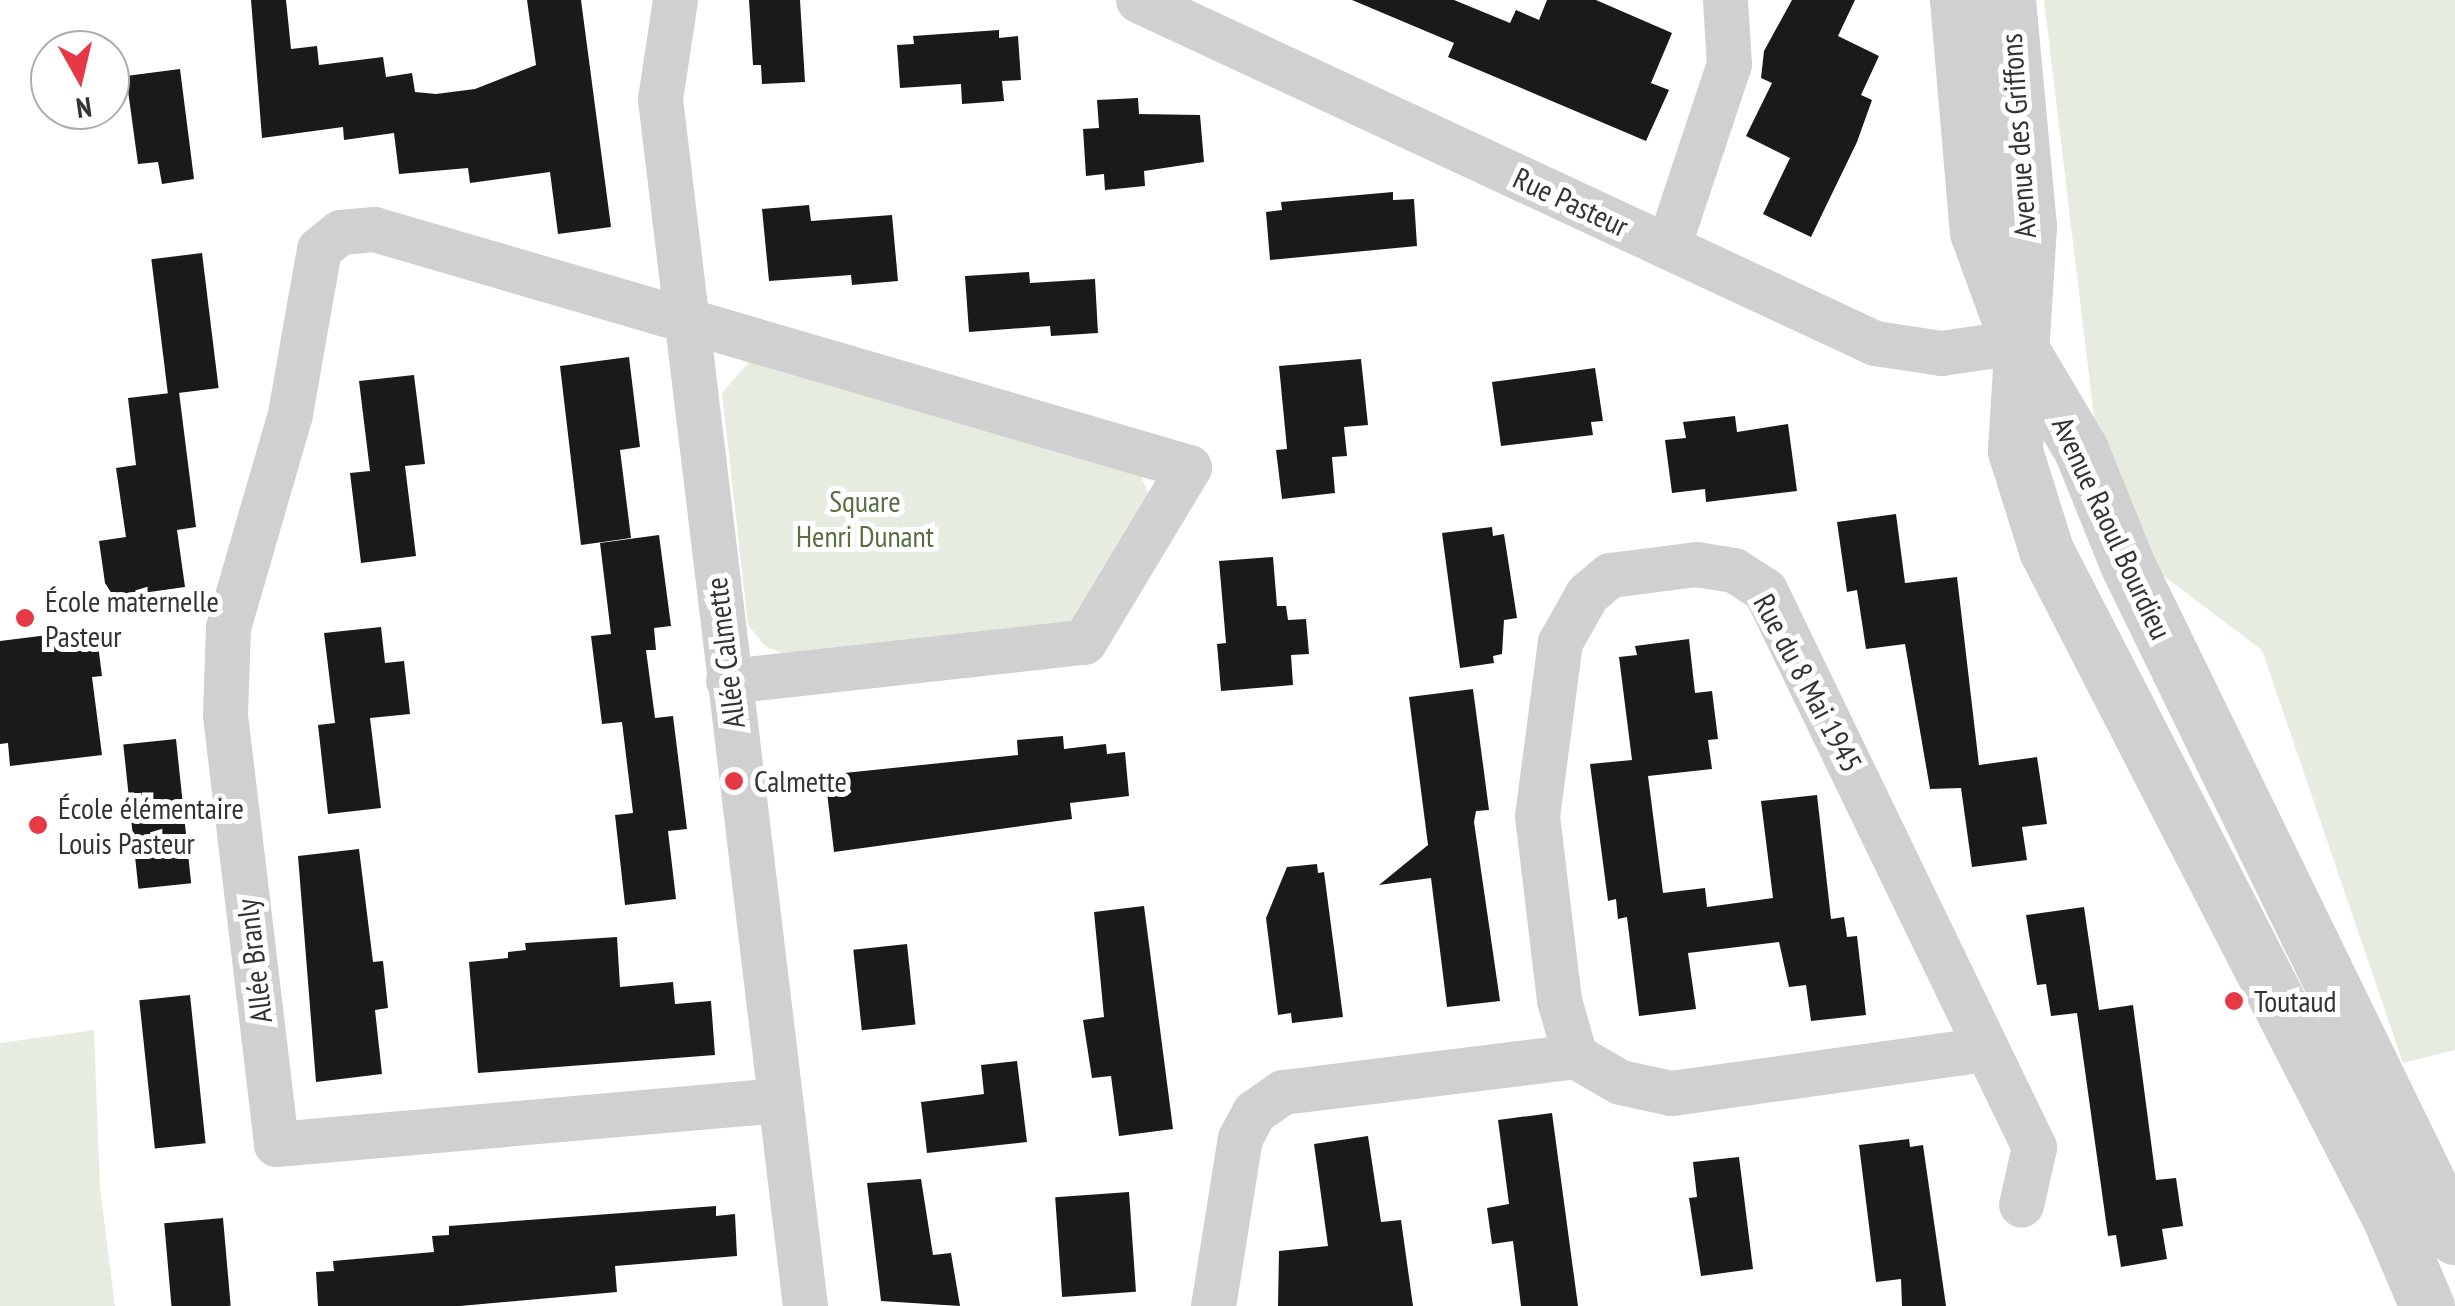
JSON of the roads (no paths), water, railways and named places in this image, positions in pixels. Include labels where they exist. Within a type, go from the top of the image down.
[{"type":"street","name":"Allée Calmette","points":[[675,0],[660,99],[805,1306]]},
{"type":"street","name":"Rue Pasteur","points":[[1138,0],[1875,343],[1941,353],[2017,342]]},
{"type":"street","name":"Avenue des Griffons","points":[[1957,0],[1978,232],[2017,342]]},
{"type":"street","name":"Avenue des Griffons","points":[[2008,0],[2029,226],[2017,342]]},
{"type":"street","points":[[1668,247],[1729,64],[1716,1]]},
{"type":"street","name":"Allée Branly","points":[[684,318],[374,230],[340,232],[319,250],[290,414],[228,628],[225,715],[276,1144],[779,1100]]},
{"type":"street","points":[[684,318],[1188,467],[1084,642],[728,681]]},
{"type":"street","name":"Avenue Raoul Bourdieu","points":[[2017,342],[2081,450],[2128,564],[2455,1236]]},
{"type":"street","name":"Avenue Raoul Bourdieu","points":[[2017,342],[2016,451],[2046,550],[2390,1219],[2446,1305]]},
{"type":"street","name":"Rue du 8 Mai 1945","points":[[1575,1056],[1560,1000],[1537,816],[1560,642],[1587,594],[1610,575],[1696,564],[1734,570],[1765,590],[2034,1147],[2021,1205]]},
{"type":"street","points":[[1213,1306],[1240,1138],[1254,1112],[1283,1092],[1575,1056],[1620,1082],[1671,1093],[1986,1050]]},
{"type":"place","name":"École maternelle Pasteur","points":[[25,618]]},
{"type":"place","name":"Calmette","points":[[734,781]]},
{"type":"place","name":"École élémentaire Louis Pasteur","points":[[38,825]]},
{"type":"place","name":"Toutaud","points":[[2234,1001]]},
{"type":"park label","name":"Square Henri Dunant","points":[[865,518]]}]
